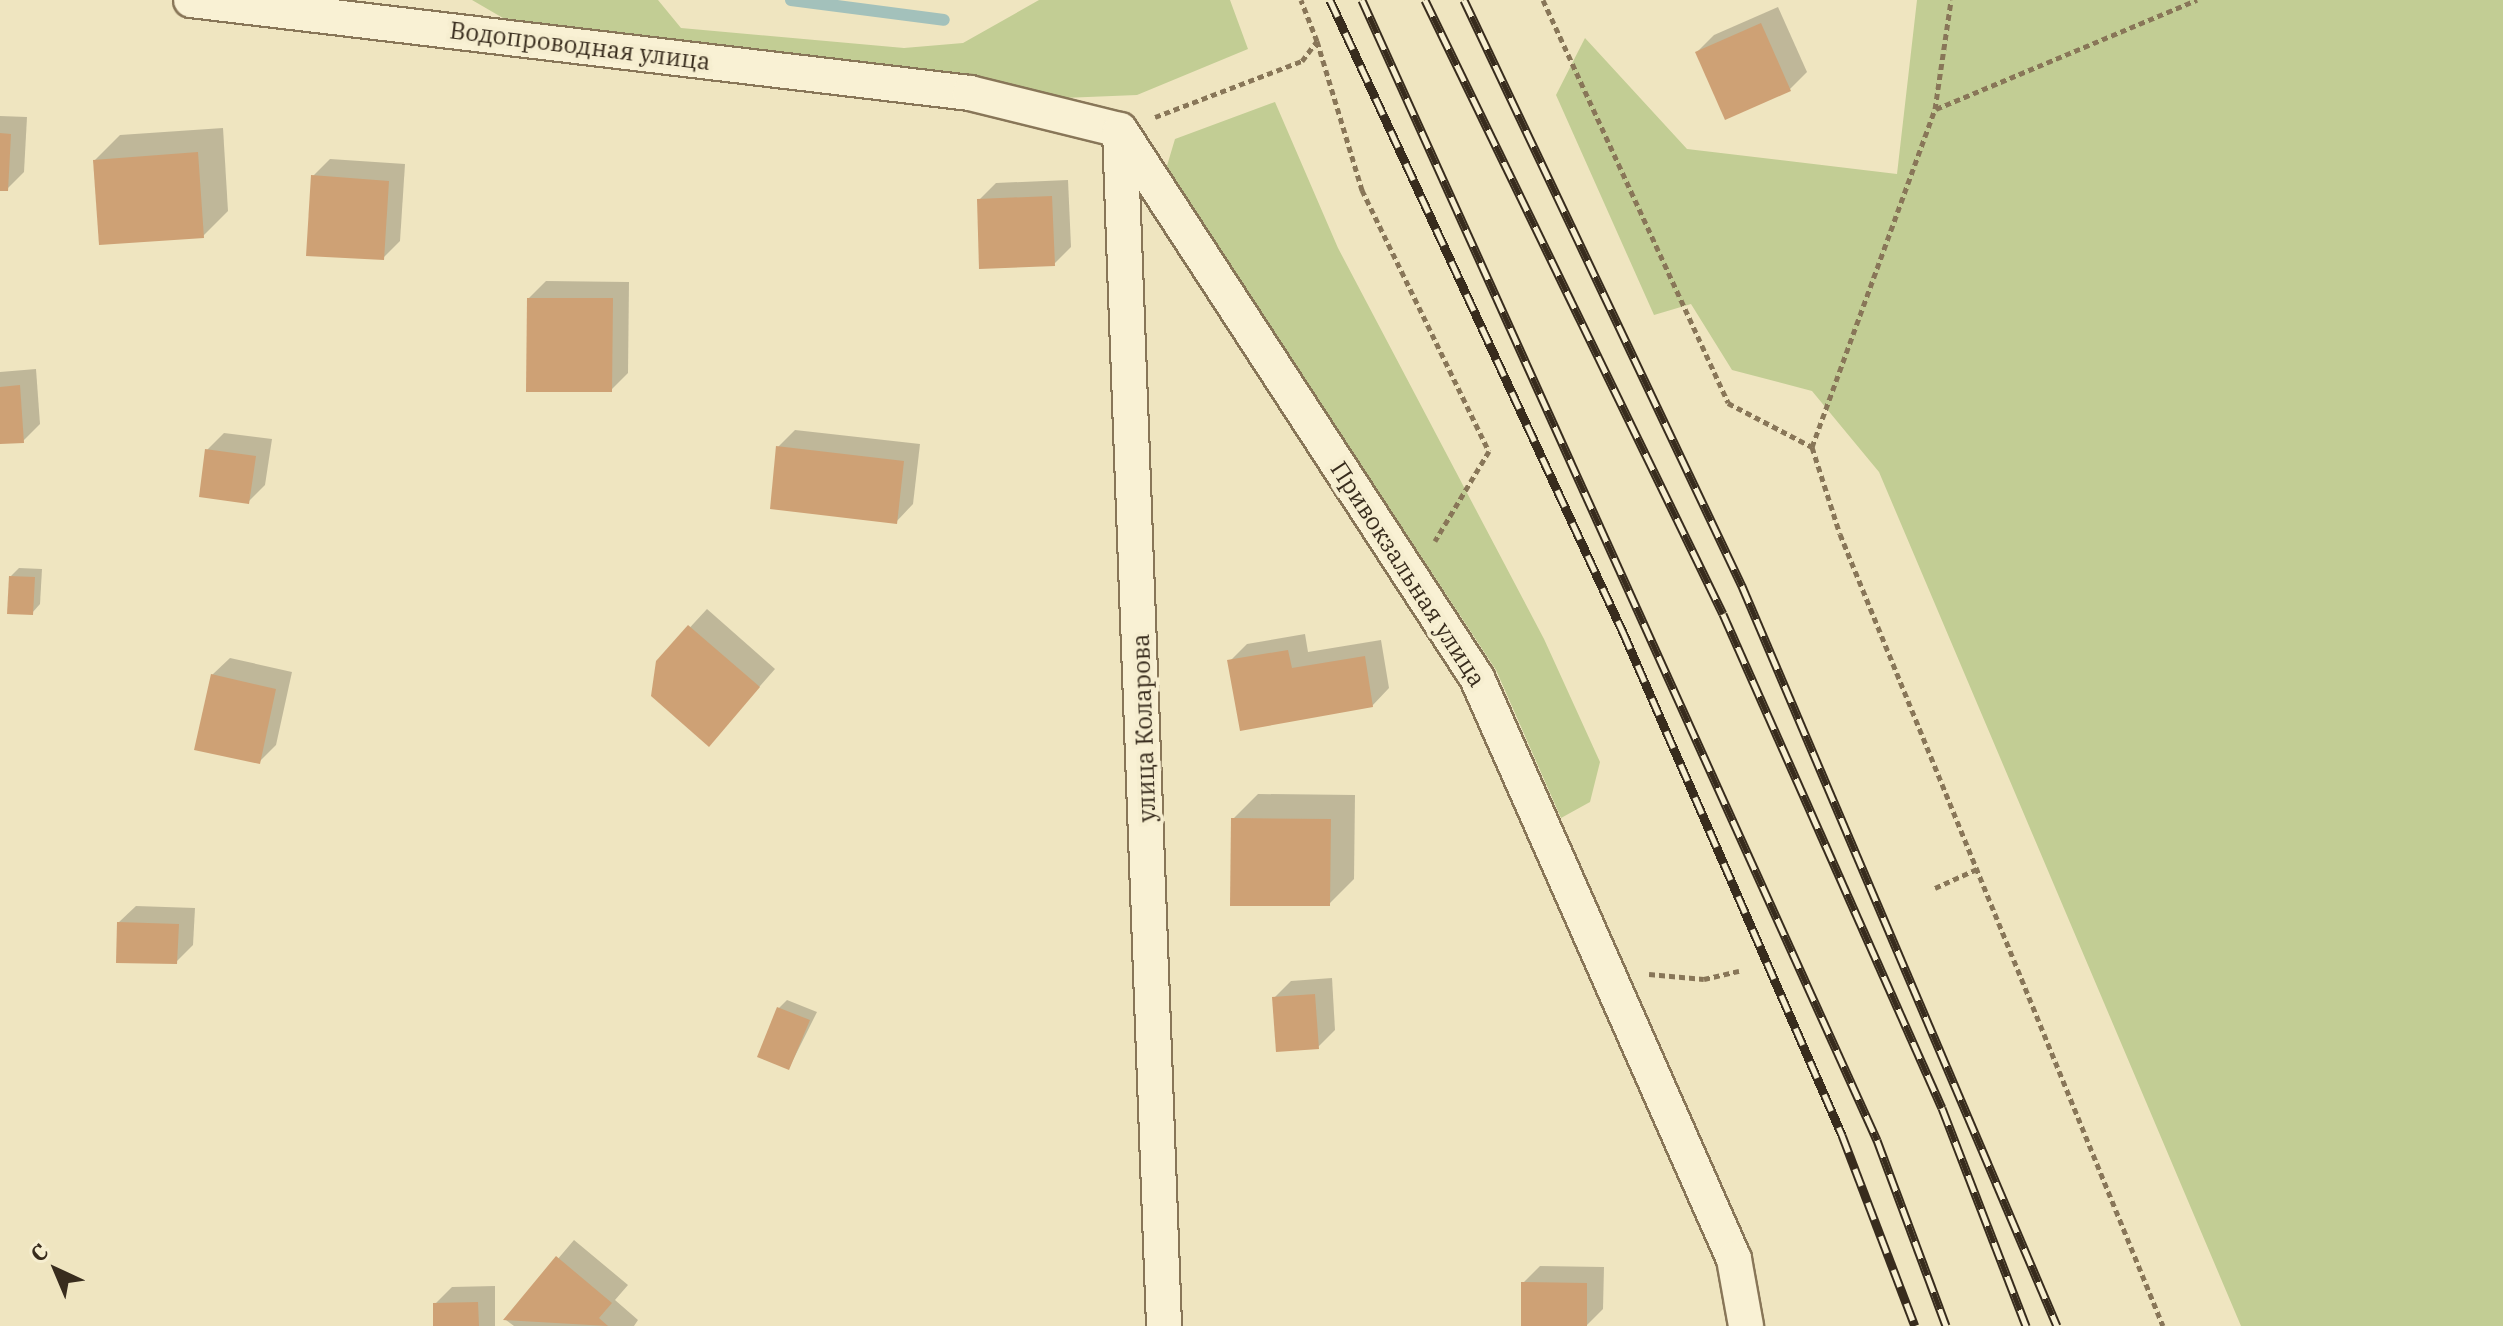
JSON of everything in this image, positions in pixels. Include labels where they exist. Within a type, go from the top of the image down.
[{"type":"street","name":"Водопроводная улица","points":[[191,0],[970,93],[1120,130]]},
{"type":"street","name":"Привокзальная улица","points":[[1120,130],[1477,678],[1734,1259],[1746,1326]]},
{"type":"street","name":"улица Коларова","points":[[1120,130],[1164,1326]]},
{"type":"path","points":[[1301,0],[1317,41],[1362,190],[1489,451],[1408,573]]},
{"type":"path","points":[[1543,0],[1728,403],[1795,432],[1812,447],[1840,534],[2163,1326]]},
{"type":"path","points":[[1812,447],[1935,109],[1951,0]]},
{"type":"path","points":[[1935,109],[2197,0]]},
{"type":"path","points":[[1120,130],[1302,61],[1317,41]]},
{"type":"path","points":[[1935,888],[1977,869]]},
{"type":"path","points":[[1607,971],[1704,979],[1739,971]]},
{"type":"green space","points":[[472,0],[658,0],[681,28],[904,48],[963,43],[1039,0],[1230,0],[1248,49],[1137,95],[1063,98],[979,79],[503,18]]},
{"type":"green space","points":[[1917,0],[2503,0],[2503,1326],[2241,1326],[1879,472],[1812,391],[1732,370],[1691,304],[1654,315],[1556,95],[1585,38],[1687,149],[1897,174]]},
{"type":"green space","points":[[1275,102],[1338,248],[1544,639],[1600,762],[1590,802],[1561,818],[1496,670],[1166,169],[1175,139]]},
{"type":"building","points":[[1761,23],[1791,91],[1725,120],[1695,52]]},
{"type":"building","points":[[0,133],[11,134],[8,191],[0,191]]},
{"type":"building","points":[[198,152],[204,238],[99,245],[93,160]]},
{"type":"building","points":[[311,175],[389,181],[384,260],[306,256]]},
{"type":"building","points":[[1052,196],[1055,266],[979,269],[977,199]]},
{"type":"building","points":[[527,298],[613,298],[612,392],[526,392]]},
{"type":"building","points":[[20,385],[24,443],[0,444],[0,387]]},
{"type":"building","points":[[776,446],[904,461],[897,524],[770,509]]},
{"type":"building","points":[[205,449],[256,456],[249,504],[199,497]]},
{"type":"building","points":[[9,576],[35,577],[33,615],[7,614]]},
{"type":"building","points":[[688,625],[760,687],[709,747],[651,696],[656,661]]},
{"type":"building","points":[[1288,650],[1292,668],[1365,656],[1373,707],[1240,731],[1227,660]]},
{"type":"building","points":[[211,674],[276,689],[260,764],[194,750]]},
{"type":"building","points":[[1231,818],[1331,819],[1330,906],[1230,906]]},
{"type":"building","points":[[117,922],[179,924],[177,964],[116,963]]},
{"type":"building","points":[[1315,994],[1319,1049],[1276,1052],[1272,997]]},
{"type":"building","points":[[777,1007],[810,1020],[789,1070],[757,1057]]},
{"type":"building","points":[[556,1256],[612,1303],[599,1318],[608,1326],[503,1320]]},
{"type":"building","points":[[1521,1282],[1587,1283],[1587,1326],[1521,1326]]},
{"type":"building","points":[[478,1302],[479,1326],[433,1326],[433,1303]]},
{"type":"waterway","points":[[791,0],[944,20]]},
{"type":"railway","points":[[1330,0],[1623,632],[1842,1135],[1915,1326]]},
{"type":"railway","points":[[1362,0],[1877,1140],[1946,1326]]},
{"type":"railway","points":[[1425,0],[1723,614],[1942,1108],[2026,1326]]},
{"type":"railway","points":[[1464,0],[1742,586],[2057,1326]]}]
